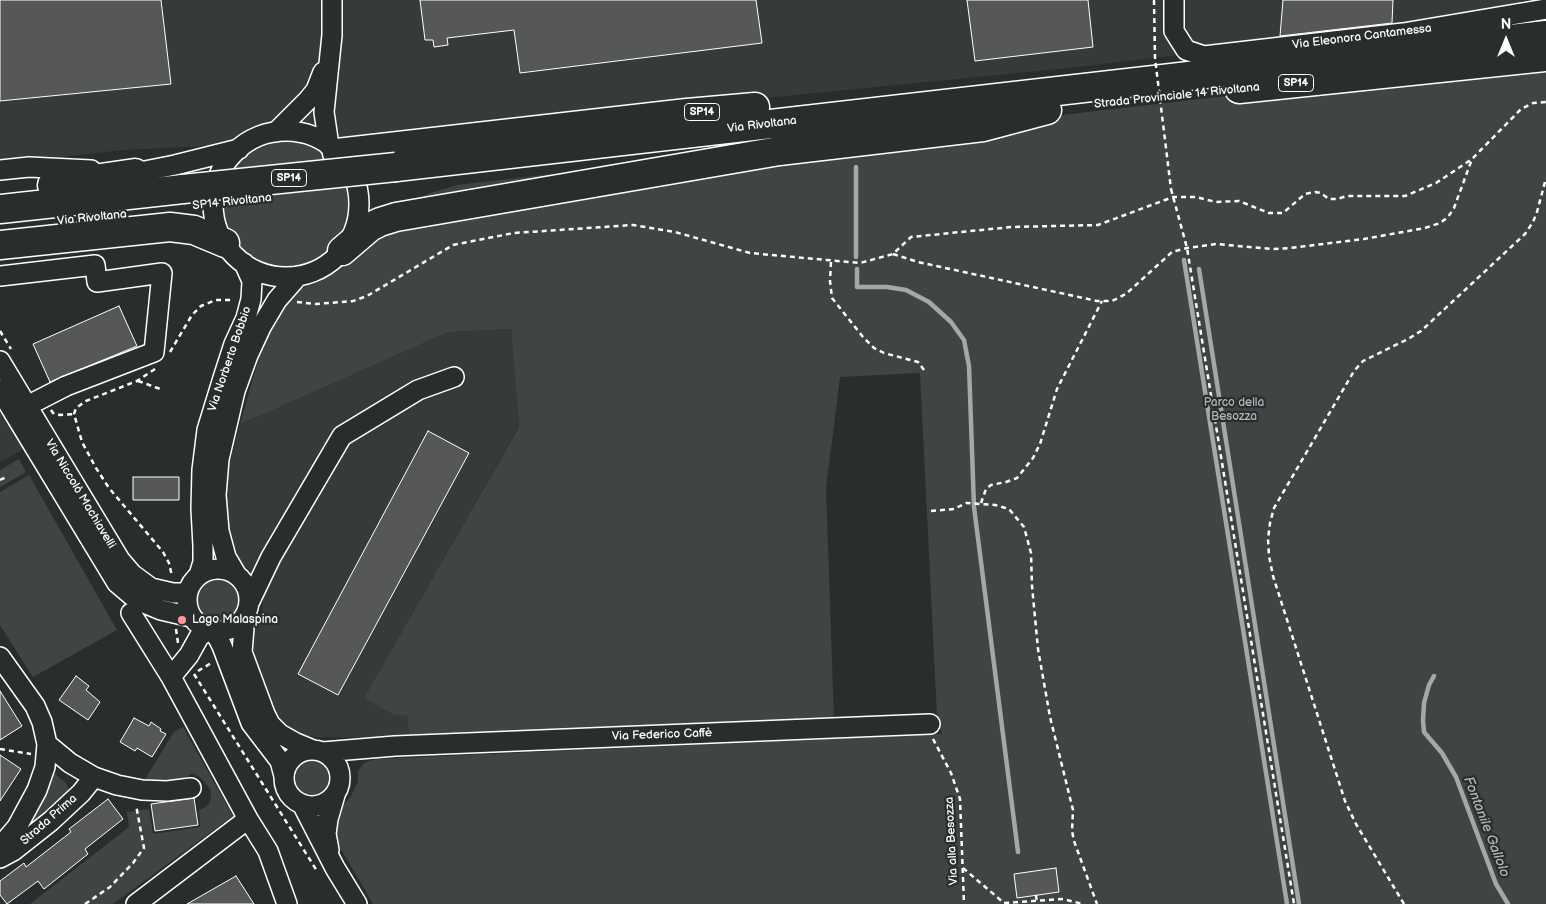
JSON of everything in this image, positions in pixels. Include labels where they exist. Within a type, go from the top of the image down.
[{"type":"highway","name":"Strada Provinciale 14 Rivoltana","points":[[1068,90],[1546,35]]},
{"type":"highway","name":"Strada Provinciale 14 Rivoltana","points":[[1047,110],[1546,57]]},
{"type":"highway","name":"SP14","points":[[333,149],[697,112],[986,88],[1068,90]]},
{"type":"highway","name":"Via Rivoltana","points":[[397,175],[1068,90]]},
{"type":"highway","name":"SP14","points":[[342,251],[370,227],[396,217],[779,151],[983,127],[1047,110]]},
{"type":"highway","name":"Via Rivoltana","points":[[397,175],[1047,110]]},
{"type":"highway","points":[[0,191],[135,173]]},
{"type":"highway","name":"SP14 Rivoltana","points":[[184,198],[397,175]]},
{"type":"highway","name":"Via Rivoltana","points":[[0,209],[184,198]]},
{"type":"highway","name":"Via Rivoltana","points":[[0,228],[184,198]]},
{"type":"highway","points":[[0,246],[170,227],[194,230],[225,243]]},
{"type":"street","name":"Via Norberto Bobbio","points":[[332,0],[333,23],[324,112],[333,149]]},
{"type":"street","name":"Via Eleonora Cantamessa","points":[[1174,0],[1174,31],[1186,50],[1204,56],[1403,33],[1546,9]]},
{"type":"street","name":"Via Norberto Bobbio","points":[[276,132],[303,106],[316,90],[330,55]]},
{"type":"street","name":"Via Norberto Bobbio","points":[[276,132],[307,134],[333,149],[350,171],[358,198],[355,226],[342,251],[324,266],[298,276],[270,275],[244,263],[225,243],[215,218],[213,207],[214,190],[222,170],[231,156],[256,138],[276,132]]},
{"type":"street","points":[[0,170],[29,167],[135,173],[239,149]]},
{"type":"street","name":"Via Norberto Bobbio","points":[[187,593],[199,575],[204,546],[201,509],[202,470],[207,430],[225,369],[246,318],[251,299],[252,281],[244,263]]},
{"type":"street","points":[[0,276],[95,265],[97,282],[162,273],[154,352],[66,386],[35,402]]},
{"type":"street","name":"Via Norberto Bobbio","points":[[298,276],[277,300],[261,327],[248,355],[235,391],[219,459],[216,495],[219,531],[226,557],[248,590],[242,652],[265,714],[270,724],[280,734],[296,743],[331,757],[337,764],[340,772],[338,788]]},
{"type":"street","name":"Via Niccolò Machiavelli","points":[[7,358],[35,402],[120,560],[132,574],[151,588],[173,593],[187,593]]},
{"type":"street","points":[[0,390],[117,583],[137,600],[202,625],[227,630],[240,622],[266,566],[342,436],[418,390],[454,377]]},
{"type":"street","points":[[199,575],[213,569],[222,569],[240,578],[266,566]]},
{"type":"street","points":[[187,593],[186,601],[202,625],[222,646],[251,722],[280,761],[288,793],[294,800],[311,806],[320,805],[328,801],[356,761],[362,756],[395,746]]},
{"type":"street","points":[[131,613],[174,672],[248,819],[268,851],[287,904]]},
{"type":"street","points":[[174,672],[202,625]]},
{"type":"street","name":"Strada Prima","points":[[0,657],[35,706],[42,722],[46,751],[45,767],[30,806],[17,827],[0,847]]},
{"type":"street","name":"Via Federico Caffè","points":[[395,746],[930,724]]},
{"type":"street","points":[[284,776],[291,760],[304,751],[395,746]]},
{"type":"street","points":[[46,751],[94,777],[132,789],[167,791],[191,788]]},
{"type":"street","name":"Strada Prima","points":[[0,858],[13,851],[51,821],[82,793],[94,777]]},
{"type":"street","points":[[335,868],[326,834],[328,819],[338,788]]},
{"type":"street","points":[[302,804],[335,868],[357,904]]},
{"type":"street","points":[[136,904],[248,819]]},
{"type":"path","points":[[1154,0],[1155,58],[1172,196],[1187,248],[1294,904]]},
{"type":"path","points":[[297,302],[316,304],[353,301],[366,296],[453,245],[524,232],[633,225],[674,232],[750,253],[831,262],[860,263],[893,254],[911,237],[1011,227],[1098,225],[1172,196],[1196,197],[1216,202],[1239,201],[1268,213],[1283,213],[1305,194],[1315,192],[1321,193],[1329,199],[1347,196],[1406,196],[1436,183],[1472,159],[1521,108],[1533,103],[1546,102]]},
{"type":"path","points":[[893,254],[918,262],[1102,301],[1112,301],[1126,294],[1172,252],[1187,248],[1216,244],[1272,249],[1290,248],[1364,239],[1425,228],[1440,223],[1448,217],[1454,208],[1472,159]]},
{"type":"path","points":[[1404,904],[1360,831],[1345,801],[1272,576],[1268,539],[1270,523],[1274,508],[1354,371],[1363,361],[1420,332],[1525,234],[1537,212],[1546,178]]},
{"type":"path","points":[[831,262],[830,281],[832,298],[863,337],[874,348],[884,353],[918,362],[924,370]]},
{"type":"path","points":[[980,503],[986,489],[991,485],[1018,478],[1033,458],[1040,444],[1057,389],[1102,301]]},
{"type":"path","points":[[0,331],[7,358]]},
{"type":"path","points":[[137,381],[163,390]]},
{"type":"path","points":[[35,402],[53,414],[74,414]]},
{"type":"path","points":[[0,480],[8,476]]},
{"type":"path","points":[[931,511],[948,510],[968,503],[996,505],[1009,509],[1024,527],[1031,553],[1038,649],[1053,732],[1073,810],[1072,830],[1074,842],[1097,904]]},
{"type":"path","name":"Via alla Besozza","points":[[930,724],[934,740],[954,780],[960,799],[964,904]]},
{"type":"path","points":[[0,749],[46,751]]},
{"type":"path","points":[[85,904],[110,887],[133,863],[144,848],[132,789]]},
{"type":"path","points":[[962,868],[1004,904],[1063,899],[1083,904]]},
{"type":"path","points":[[1036,896],[1037,902]]},
{"type":"shaded area","points":[[0,0],[1521,0],[1522,8],[1399,29],[1068,68],[361,138],[124,150],[0,163]]},
{"type":"shaded area","points":[[511,329],[519,426],[364,698],[407,715],[409,738],[316,737],[302,735],[291,730],[282,724],[275,714],[255,658],[253,645],[258,619],[263,608],[263,599],[230,543],[226,497],[228,469],[240,424],[448,332]]},
{"type":"shaded area","points":[[0,405],[24,449],[0,462]]},
{"type":"green space","name":"Parco della Besozza","points":[[1546,59],[1546,904],[373,904],[338,844],[334,825],[341,807],[350,798],[358,782],[358,771],[364,763],[376,759],[942,734],[937,716],[920,373],[840,377],[826,488],[834,720],[409,738],[407,715],[394,715],[364,698],[519,427],[511,329],[448,332],[240,424],[264,340],[277,313],[295,292],[319,279],[338,265],[397,208],[430,193],[457,185]]},
{"type":"green space","points":[[286,142],[310,147],[330,160],[343,180],[348,204],[343,228],[330,248],[310,261],[286,266],[262,261],[242,248],[229,228],[224,204],[229,180],[242,160],[262,147]]},
{"type":"green space","points":[[19,459],[26,472],[0,487],[0,470]]},
{"type":"green space","points":[[29,475],[117,630],[33,677],[0,625],[0,492]]},
{"type":"green space","points":[[218,576],[227,578],[235,583],[240,591],[242,600],[240,609],[235,617],[227,622],[218,624],[209,622],[201,617],[196,609],[194,600],[196,591],[201,583],[209,578]]},
{"type":"green space","points":[[183,727],[233,816],[113,904],[30,904],[129,827],[127,812],[149,809],[153,834],[200,827],[199,810],[206,807],[210,802],[211,796],[210,789],[202,779],[193,773],[175,783],[144,781],[174,732]]},
{"type":"green space","points":[[312,757],[327,763],[333,778],[327,793],[312,799],[297,793],[291,778],[297,763]]},
{"type":"green space","points":[[54,773],[66,783],[70,792],[34,824],[32,819]]},
{"type":"building","points":[[0,0],[161,0],[171,84],[0,101]]},
{"type":"building","points":[[420,0],[756,0],[762,43],[520,73],[514,30],[447,38],[448,45],[434,47],[433,40],[425,40]]},
{"type":"building","points":[[967,0],[1088,0],[1093,47],[975,61]]},
{"type":"building","points":[[1283,0],[1393,0],[1392,23],[1280,36]]},
{"type":"building","points":[[119,306],[137,346],[50,382],[33,344]]},
{"type":"building","points":[[428,431],[469,453],[338,695],[298,674]]},
{"type":"building","points":[[133,477],[179,477],[179,500],[133,500]]},
{"type":"building","points":[[76,676],[89,686],[86,690],[100,702],[88,720],[59,700]]},
{"type":"building","points":[[0,691],[22,726],[0,740]]},
{"type":"building","points":[[134,718],[149,726],[151,722],[166,734],[152,757],[137,748],[135,751],[120,742]]},
{"type":"building","points":[[0,755],[21,769],[0,801]]},
{"type":"building","points":[[194,798],[198,825],[155,831],[151,804]]},
{"type":"building","points":[[108,799],[123,819],[85,849],[88,854],[44,889],[38,881],[7,904],[0,895],[0,881],[24,863],[26,867],[71,832],[69,829]]},
{"type":"building","points":[[1056,868],[1059,892],[1017,898],[1014,874]]},
{"type":"building","points":[[236,876],[254,904],[187,904]]},
{"type":"waterway","points":[[856,167],[856,257]]},
{"type":"waterway","points":[[1184,260],[1287,904]]},
{"type":"waterway","points":[[857,269],[857,287],[887,287],[906,290],[929,302],[951,322],[964,340],[969,366],[974,507],[1018,852]]},
{"type":"waterway","points":[[1199,269],[1299,904]]},
{"type":"waterway","name":"Fontanile Gallolo","points":[[1434,676],[1429,685],[1424,703],[1424,732],[1442,753],[1456,777],[1496,884],[1508,904]]},
{"type":"place","name":"Lago Malaspina","points":[[182,620]]}]
